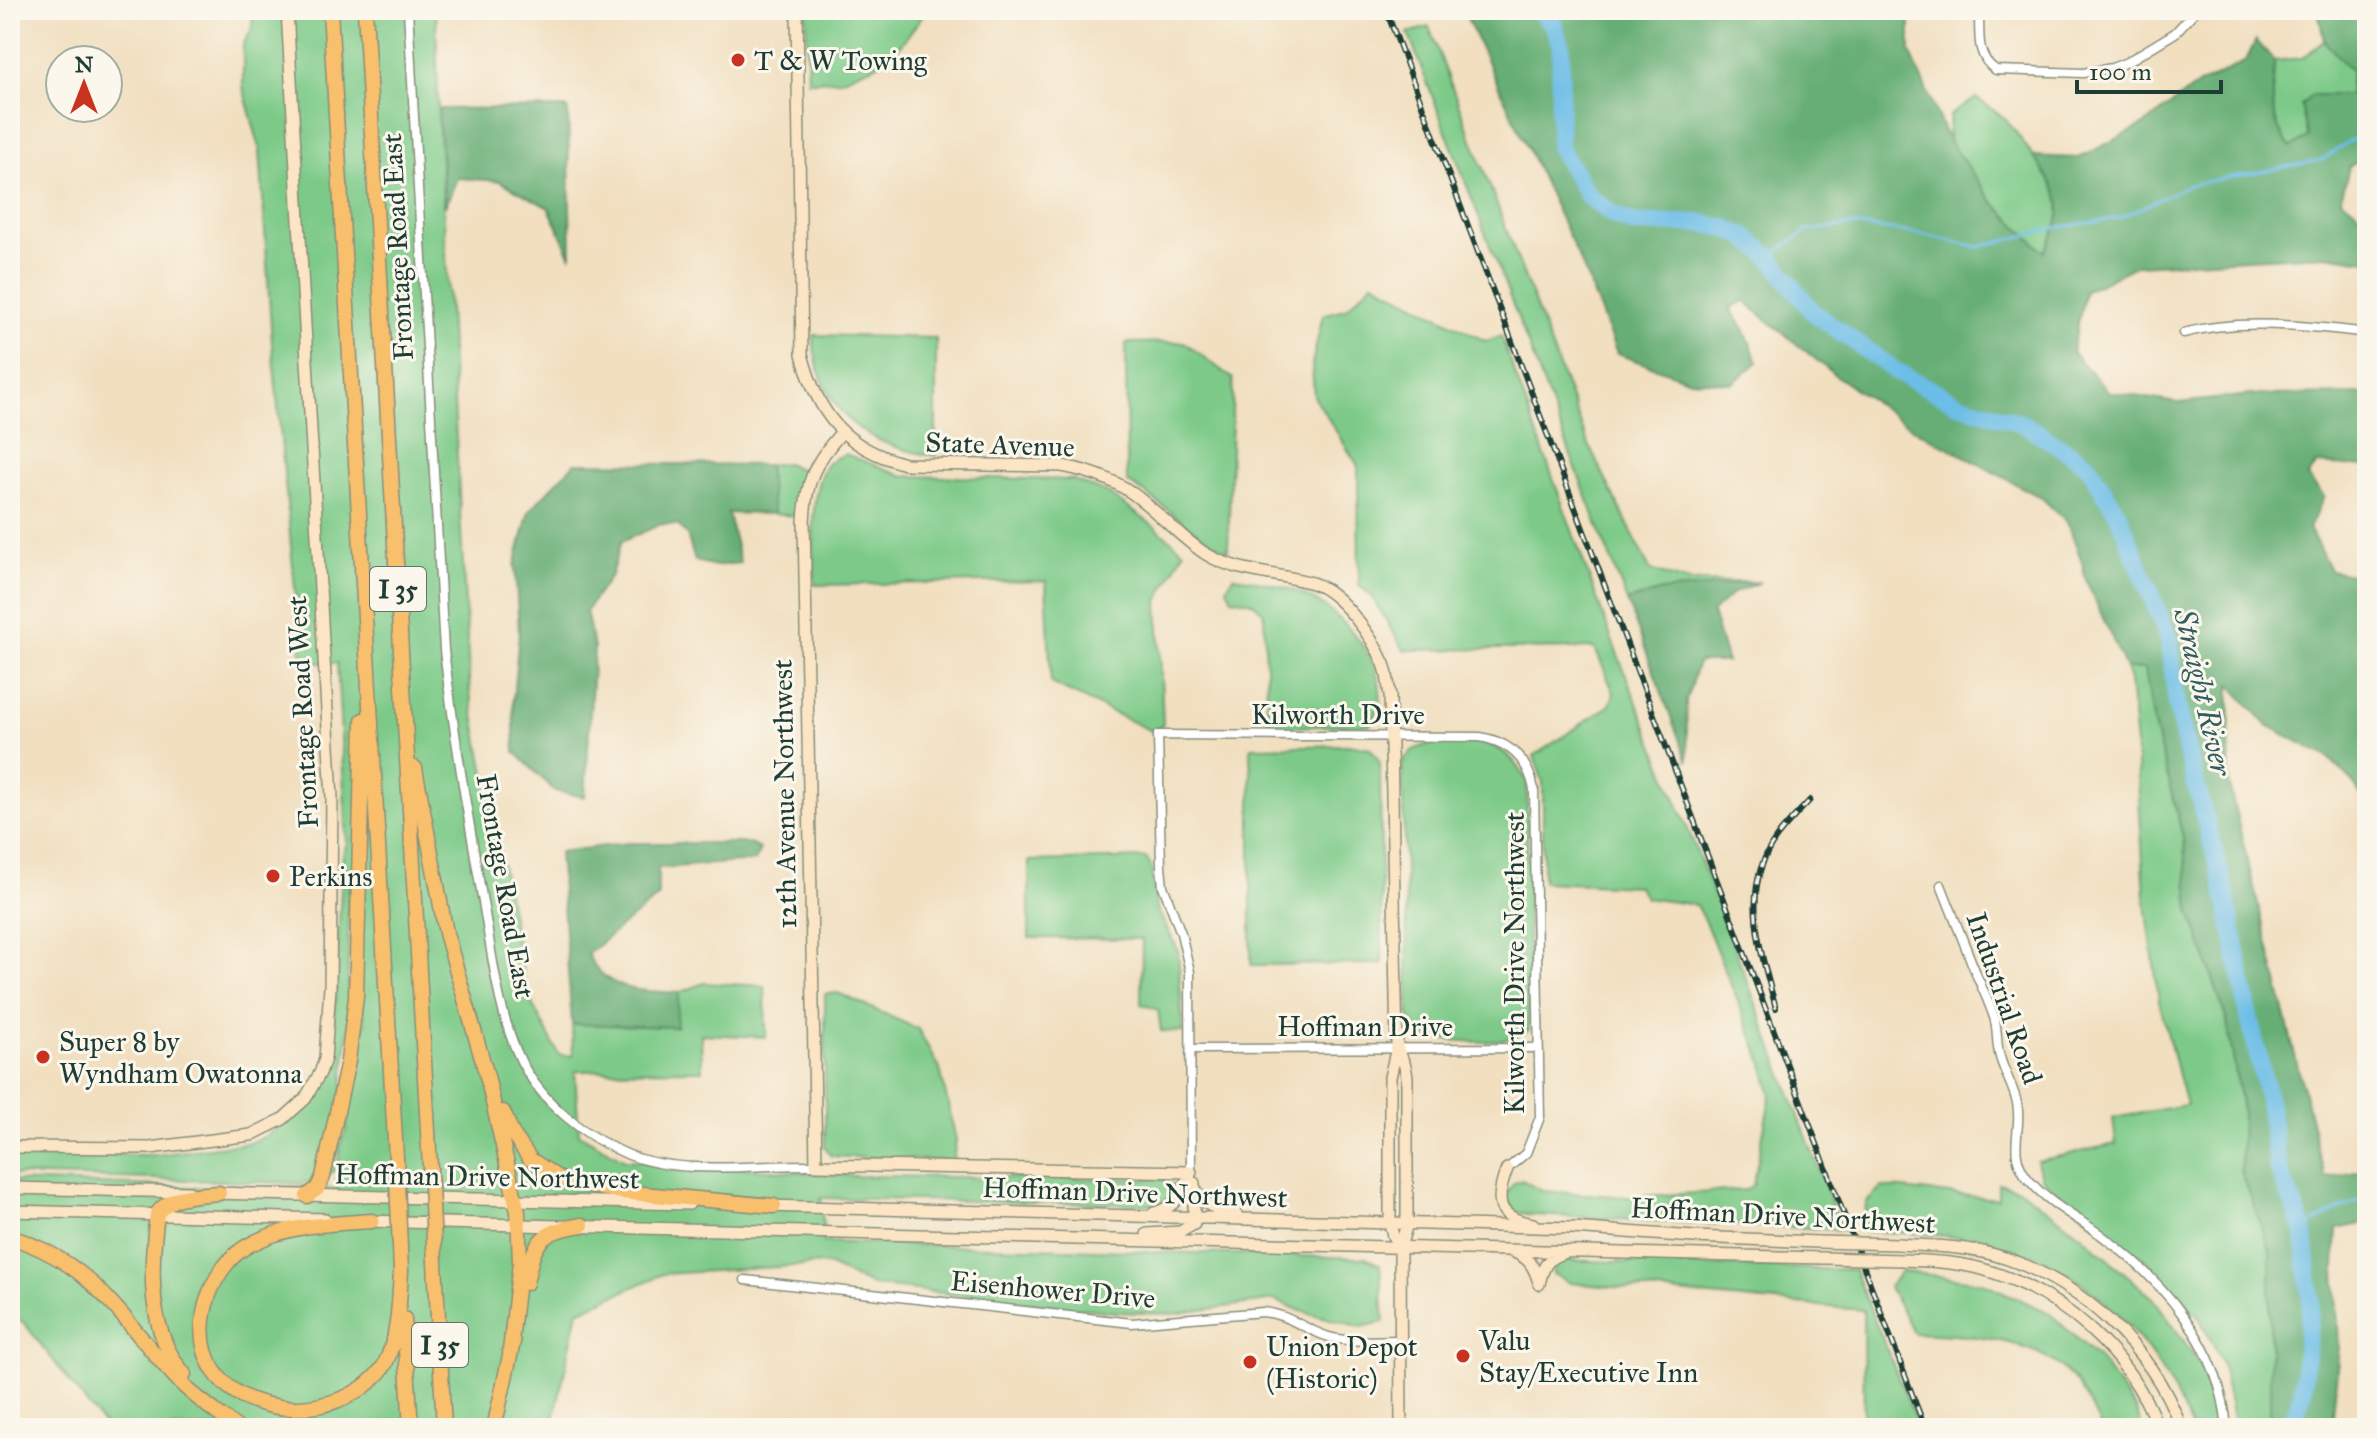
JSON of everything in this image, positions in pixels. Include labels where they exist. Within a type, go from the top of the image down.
[{"type":"highway","name":"I 35","points":[[330,10],[411,1428]]},
{"type":"highway","name":"I 35","points":[[365,10],[444,1428]]},
{"type":"highway","points":[[307,1196],[321,1184],[327,1163],[348,1061],[356,997],[365,636]]},
{"type":"highway","points":[[401,650],[419,797],[435,885],[457,975],[487,1076],[516,1201],[519,1282],[510,1351]]},
{"type":"highway","points":[[487,1076],[519,1145],[530,1159],[561,1180],[621,1192],[774,1206]]},
{"type":"highway","points":[[219,1193],[175,1199],[157,1214],[154,1295],[158,1325],[166,1347],[179,1369],[224,1418]]},
{"type":"highway","points":[[372,1221],[291,1229],[250,1244],[236,1254],[215,1280],[205,1310],[203,1340],[210,1369],[228,1394],[270,1418],[316,1420],[344,1409],[367,1390],[385,1365],[398,1324],[401,1271]]},
{"type":"highway","points":[[494,1428],[536,1246],[547,1234],[557,1229],[582,1225]]},
{"type":"highway","points":[[10,1237],[51,1252],[95,1283],[186,1387],[237,1428]]},
{"type":"main road","name":"Frontage Road West","points":[[10,1147],[150,1148],[241,1137],[270,1127],[305,1099],[325,1059],[329,1020],[333,848],[287,10]]},
{"type":"main road","name":"State Avenue","points":[[797,10],[802,354],[814,392],[841,433],[882,458],[905,464],[1062,466],[1084,470],[1109,480],[1140,498],[1184,539],[1210,556],[1232,565],[1317,585],[1340,601],[1360,624],[1386,667],[1390,695],[1397,1047]]},
{"type":"main road","name":"12th Avenue Northwest","points":[[816,1165],[804,522],[805,496],[811,474],[824,452],[841,433]]},
{"type":"main road","points":[[1397,1047],[1390,1077],[1390,1223],[1400,1247]]},
{"type":"main road","points":[[1397,1047],[1407,1077],[1407,1224],[1400,1247],[1401,1428]]},
{"type":"main road","name":"Frontage Road East","points":[[816,1165],[1193,1177]]},
{"type":"main road","points":[[1507,1169],[1498,1199],[1504,1213],[1528,1223],[1573,1228]]},
{"type":"main road","points":[[1140,1216],[1159,1212],[1175,1203],[1193,1177]]},
{"type":"main road","points":[[1046,1238],[1180,1232],[1190,1228],[1195,1218],[1193,1177]]},
{"type":"main road","points":[[1193,1177],[1202,1201],[1213,1207],[1265,1219]]},
{"type":"main road","name":"Hoffman Drive Northwest","points":[[10,1188],[1573,1228],[1694,1237],[1952,1247],[1996,1256],[2037,1272],[2081,1297],[2104,1315],[2139,1353],[2164,1392],[2181,1428]]},
{"type":"main road","name":"Hoffman Drive Northwest","points":[[10,1211],[1947,1262],[1982,1269],[2029,1287],[2087,1326],[2132,1379],[2158,1428]]},
{"type":"main road","points":[[1506,1250],[1528,1260],[1539,1284],[1544,1265],[1549,1259],[1572,1251]]},
{"type":"street","name":"Frontage Road East","points":[[408,10],[444,650],[453,733],[495,970],[515,1044],[536,1084],[569,1120],[594,1137],[631,1155],[650,1161],[685,1165],[816,1165]]},
{"type":"street","points":[[1979,10],[1980,47],[1984,59],[1996,70],[2005,73],[2083,73],[2112,68],[2175,33],[2196,10]]},
{"type":"street","points":[[2184,333],[2216,326],[2297,327],[2367,333]]},
{"type":"street","name":"Kilworth Drive","points":[[1191,1049],[1190,972],[1166,895],[1161,866],[1158,735],[1480,737],[1502,743],[1514,751]]},
{"type":"street","name":"Kilworth Drive Northwest","points":[[1507,1169],[1526,1153],[1538,1127],[1534,789],[1526,766],[1514,751]]},
{"type":"street","name":"Industrial Road","points":[[1941,885],[1996,1022],[2000,1058],[2018,1103],[2018,1165],[2043,1195],[2118,1248],[2156,1281],[2170,1298],[2197,1336],[2216,1376],[2227,1428]]},
{"type":"street","name":"Hoffman Drive","points":[[1191,1049],[1538,1048]]},
{"type":"street","points":[[1191,1049],[1193,1177]]},
{"type":"street","name":"Eisenhower Drive","points":[[745,1280],[1132,1323],[1276,1313],[1326,1336],[1345,1340],[1400,1340]]},
{"type":"green space","points":[[254,10],[484,10],[436,12],[438,109],[470,694],[526,992],[559,1055],[573,1056],[572,1024],[675,1027],[679,993],[704,983],[765,986],[766,1037],[701,1034],[702,1070],[575,1071],[579,1134],[625,1160],[856,1176],[1164,1179],[1173,1184],[1173,1195],[1160,1205],[821,1198],[824,1242],[1366,1258],[1380,1265],[1384,1322],[1361,1327],[1301,1311],[1275,1300],[1173,1314],[1115,1312],[871,1285],[825,1264],[663,1274],[578,1311],[552,1428],[106,1428],[24,1323],[10,1315],[10,1181],[336,1189],[340,1144],[346,1130],[348,1100],[365,1024],[353,953],[348,867],[348,1035],[334,1171],[314,1182],[296,1183],[10,1175],[10,1154],[156,1155],[248,1143],[264,1137],[307,1106],[327,1078],[333,1034],[343,854],[347,843],[337,663],[302,663],[272,344],[260,149],[243,87],[243,44],[251,31]]},
{"type":"green space","points":[[806,10],[927,10],[890,59],[840,80],[808,81]]},
{"type":"green space","points":[[1463,10],[1910,10],[1910,52],[1948,140],[1994,203],[2044,252],[2057,223],[2059,202],[2051,181],[2033,156],[2079,158],[2146,124],[2191,89],[2246,61],[2256,40],[2274,61],[2275,118],[2291,147],[2308,138],[2301,105],[2312,95],[2349,95],[2351,70],[2324,41],[2318,10],[2367,10],[2367,156],[2349,167],[2341,199],[2359,213],[2366,225],[2367,261],[2325,255],[2137,265],[2085,291],[2072,352],[2109,392],[2178,403],[2250,395],[2367,394],[2367,467],[2317,464],[2308,477],[2324,497],[2309,528],[2330,570],[2367,577],[2367,806],[2353,782],[2328,757],[2267,725],[2230,684],[2229,785],[2325,1178],[2367,1170],[2367,1223],[2337,1229],[2335,1269],[2339,1346],[2332,1428],[2270,1428],[2270,1250],[2241,1170],[2242,1110],[2227,1021],[2190,909],[2183,837],[2154,725],[2145,669],[2126,669],[2085,578],[2067,522],[2042,498],[1912,428],[1835,375],[1744,301],[1730,308],[1744,329],[1758,362],[1733,383],[1690,380],[1617,354],[1581,262]]},
{"type":"green space","points":[[1429,27],[1588,443],[1650,570],[1689,582],[1760,582],[1662,591],[1627,601],[1408,33]]},
{"type":"green space","points":[[2324,41],[2351,70],[2349,95],[2312,95],[2308,138],[2290,148],[2275,117],[2274,61],[2302,58]]},
{"type":"green space","points":[[1976,98],[2006,119],[2058,190],[2060,222],[2044,252],[1994,203],[1948,140],[1950,115]]},
{"type":"green space","points":[[568,108],[571,257],[549,208],[500,181],[457,178],[445,207],[438,109]]},
{"type":"green space","points":[[1373,282],[1485,341],[1501,336],[1615,648],[1714,894],[1842,1230],[1533,1215],[1515,1212],[1505,1196],[1514,1183],[1522,1180],[1542,1191],[1628,1197],[1746,1190],[1753,1185],[1771,1094],[1762,1060],[1696,905],[1646,898],[1637,886],[1543,882],[1543,782],[1534,756],[1610,705],[1614,693],[1595,648],[1404,650],[1372,597],[1359,585],[1358,466],[1314,396],[1312,364],[1323,315],[1347,308]]},
{"type":"green space","points":[[813,335],[936,338],[936,456],[887,444],[849,420],[824,384]]},
{"type":"green space","points":[[1184,342],[1233,379],[1228,551],[1127,482],[1126,343]]},
{"type":"green space","points":[[845,454],[904,476],[1072,480],[1107,493],[1184,551],[1158,601],[1163,725],[1151,731],[1051,683],[1046,581],[815,585],[813,520],[817,487],[829,462]]},
{"type":"green space","points":[[575,463],[768,465],[773,514],[728,513],[740,563],[716,566],[695,561],[687,535],[678,525],[661,524],[621,542],[611,575],[586,611],[594,648],[585,797],[555,791],[515,752],[513,700],[519,633],[515,565],[529,511]]},
{"type":"green space","points":[[787,463],[803,471],[796,516],[773,514],[768,465]]},
{"type":"green space","points":[[1233,576],[1276,585],[1315,600],[1356,637],[1367,652],[1380,686],[1379,706],[1370,725],[1276,727],[1268,723],[1264,613],[1252,602],[1232,598],[1227,588]]},
{"type":"green space","points":[[1760,582],[1733,593],[1712,613],[1727,662],[1698,662],[1686,701],[1688,762],[1627,601],[1662,591]]},
{"type":"green space","points":[[2126,669],[2145,669],[2154,725],[2183,837],[2190,910],[2227,1021],[2242,1110],[2241,1170],[2270,1250],[2270,1428],[2235,1428],[2221,1360],[2199,1317],[2144,1259],[2100,1228],[2041,1178],[2037,1161],[2116,1144],[2113,1118],[2186,1105],[2159,1001],[2145,896],[2136,747],[2130,681]]},
{"type":"green space","points":[[1436,741],[1490,745],[1510,757],[1527,782],[1529,1030],[1504,1040],[1476,1042],[1420,1037],[1409,1016],[1402,762],[1413,750]]},
{"type":"green space","points":[[1354,745],[1370,748],[1380,762],[1382,964],[1251,965],[1251,747]]},
{"type":"green space","points":[[628,843],[748,843],[760,849],[755,861],[658,868],[658,897],[587,954],[595,967],[615,983],[638,990],[679,993],[676,1027],[572,1024],[559,852]]},
{"type":"green space","points":[[1146,858],[1151,867],[1157,909],[1178,950],[1183,1032],[1161,1031],[1158,1010],[1141,1004],[1142,939],[1029,938],[1029,861]]},
{"type":"green space","points":[[838,993],[918,1029],[940,1069],[956,1140],[953,1161],[831,1156],[825,1147],[825,994]]},
{"type":"green space","points":[[1998,1183],[2021,1190],[2080,1234],[2154,1299],[2200,1364],[2217,1428],[2191,1428],[2177,1397],[2139,1339],[2091,1290],[2063,1271],[2032,1256],[1982,1241],[1864,1231],[1866,1203],[1882,1187],[1998,1199]]},
{"type":"green space","points":[[1563,1260],[1854,1270],[1919,1428],[1864,1428],[1863,1310],[1570,1283],[1553,1274],[1553,1265]]},
{"type":"green space","points":[[1901,1271],[1981,1282],[2048,1312],[2098,1358],[2136,1410],[2142,1428],[2100,1428],[2075,1381],[2059,1366],[2022,1346],[1979,1337],[1914,1333],[1889,1287]]},
{"type":"waterway","name":"Straight River","points":[[1540,10],[1554,26],[1561,47],[1559,147],[1588,196],[1613,215],[1635,224],[1701,223],[1744,236],[1770,257],[1813,312],[1897,372],[1959,404],[2024,424],[2087,464],[2118,514],[2169,639],[2177,704],[2226,896],[2268,1099],[2278,1168],[2303,1228],[2311,1300],[2302,1394],[2291,1428]]},
{"type":"waterway","points":[[2361,10],[2367,15]]},
{"type":"waterway","points":[[1770,257],[1806,231],[1853,225],[1915,233],[1979,247],[2055,228],[2120,218],[2189,185],[2322,160],[2367,130]]},
{"type":"waterway","points":[[2303,1228],[2367,1199]]},
{"type":"railway","points":[[1386,10],[1925,1428]]},
{"type":"railway","points":[[1776,1008],[1759,943],[1756,921],[1758,878],[1765,857],[1777,837],[1810,800]]},
{"type":"place","name":"T & W Towing","points":[[738,60]]},
{"type":"place","name":"Perkins","points":[[273,876]]},
{"type":"place","name":"Super 8 by Wyndham Owatonna","points":[[43,1057]]},
{"type":"place","name":"Valu Stay/Executive Inn","points":[[1463,1356]]},
{"type":"place","name":"Union Depot (Historic)","points":[[1250,1362]]}]
